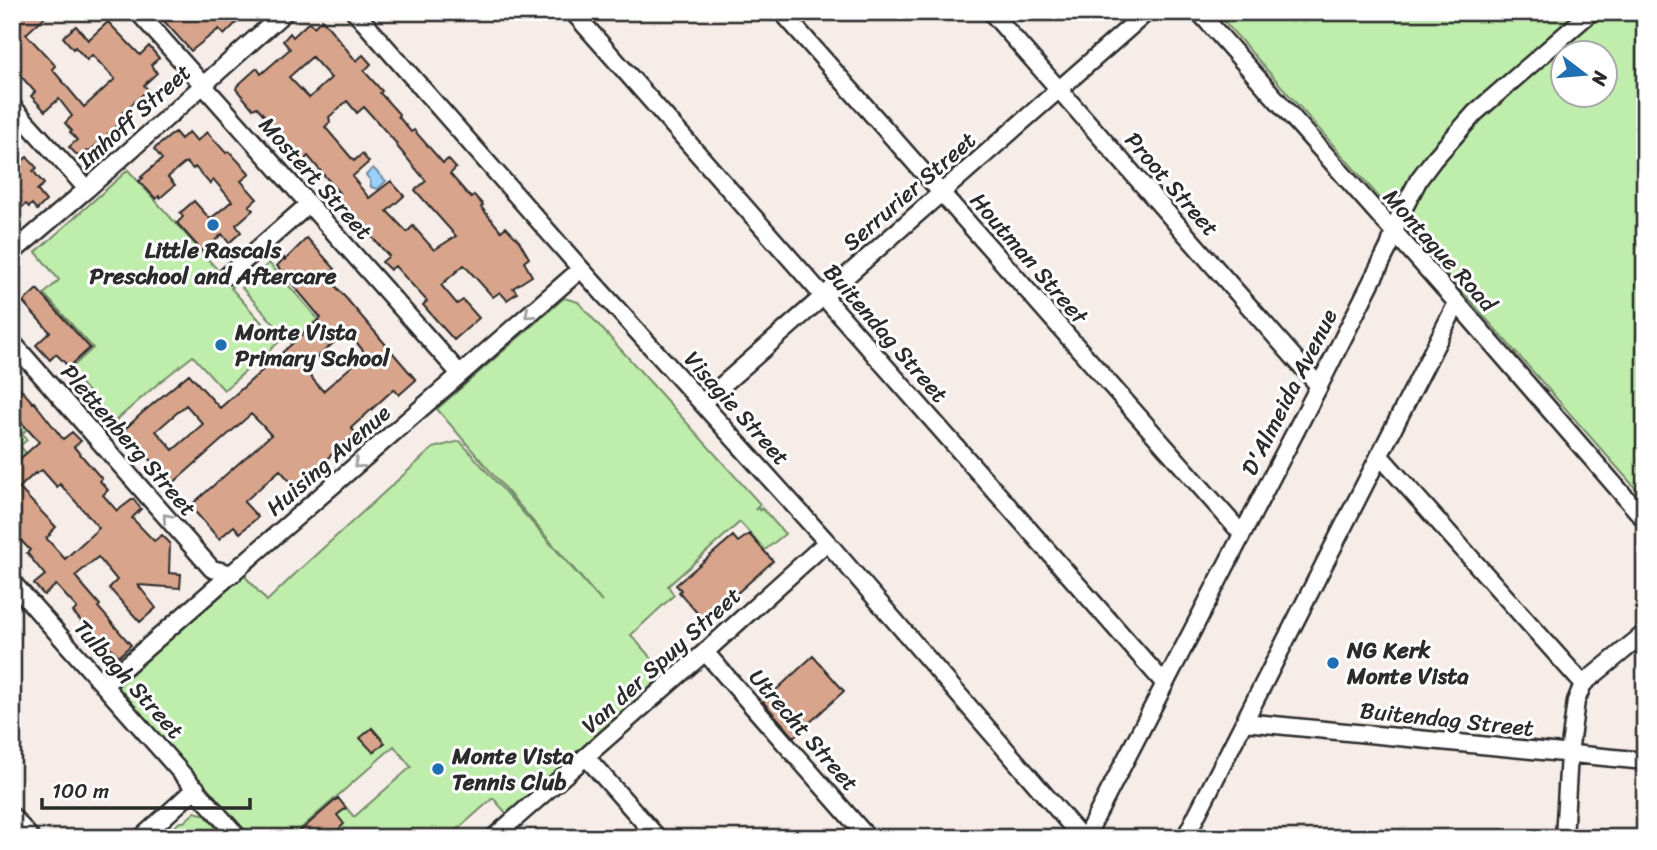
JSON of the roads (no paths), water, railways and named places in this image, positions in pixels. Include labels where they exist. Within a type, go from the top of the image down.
[{"type":"street","name":"Mostert Street","points":[[138,12],[460,374]]},
{"type":"street","name":"Imhoff Street","points":[[12,253],[285,12]]},
{"type":"street","name":"Visagie Street","points":[[355,12],[581,269],[827,542],[1083,838]]},
{"type":"street","name":"Buitendag Street","points":[[573,12],[1165,684]]},
{"type":"street","name":"Houtman Street","points":[[782,12],[1242,534]]},
{"type":"street","name":"Proot Street","points":[[991,12],[1319,386]]},
{"type":"street","name":"Serrurier Street","points":[[702,404],[1147,12]]},
{"type":"street","name":"Montague Road","points":[[1199,12],[1645,520]]},
{"type":"street","name":"D'Almeida Avenue","points":[[1083,838],[1319,386],[1389,247],[1412,190],[1426,168],[1475,113],[1591,12]]},
{"type":"street","points":[[12,106],[87,189]]},
{"type":"street","points":[[228,275],[309,204]]},
{"type":"street","name":"Huising Avenue","points":[[104,685],[581,269]]},
{"type":"street","points":[[1185,838],[1457,303]]},
{"type":"street","name":"Plettenberg Street","points":[[12,342],[212,569]]},
{"type":"street","points":[[1380,456],[1583,684]]},
{"type":"street","name":"Van der Spuy Street","points":[[493,838],[827,542]]},
{"type":"street","points":[[210,594],[212,569],[233,574]]},
{"type":"street","name":"Tulbagh Street","points":[[12,582],[239,838]]},
{"type":"street","points":[[1564,838],[1569,754],[1576,701],[1583,684],[1645,633]]},
{"type":"street","name":"Utrecht Street","points":[[705,652],[869,838]]},
{"type":"street","name":"Buitendag Street","points":[[1244,722],[1645,761]]},
{"type":"street","points":[[586,757],[658,838]]},
{"type":"street","points":[[141,838],[196,788]]},
{"type":"street","points":[[12,816],[31,838]]},
{"type":"water","points":[[373,168],[386,181],[378,189],[371,187],[366,175]]},
{"type":"place","name":"Little Rascals Preschool and Aftercare","points":[[213,225]]},
{"type":"place","name":"Monte Vista Primary School","points":[[221,345]]},
{"type":"place","name":"NG Kerk Monte Vista","points":[[1333,663]]},
{"type":"place","name":"Monte Vista Tennis Club","points":[[438,769]]}]
